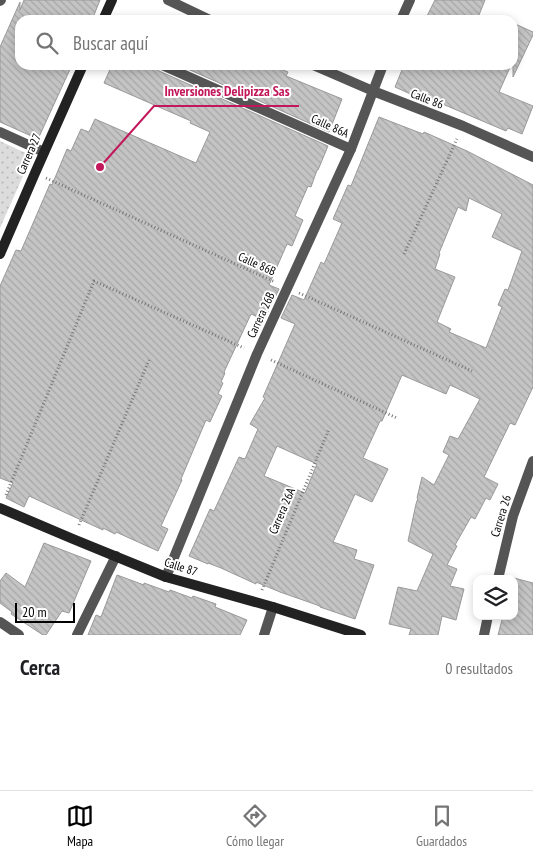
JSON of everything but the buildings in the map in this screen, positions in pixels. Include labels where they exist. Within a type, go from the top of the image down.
[{"type":"street","points":[[105,15],[112,0]]},
{"type":"street","points":[[168,0],[200,15]]},
{"type":"street","points":[[403,15],[410,0]]},
{"type":"street","name":"Carrera 27","points":[[0,254],[81,70]]},
{"type":"street","name":"Calle 86A","points":[[173,70],[351,149]]},
{"type":"street","name":"Calle 86","points":[[325,70],[463,126],[533,157]]},
{"type":"street","name":"Carrera 26B","points":[[166,577],[257,354],[351,149],[380,70]]},
{"type":"street","points":[[0,132],[44,152]]},
{"type":"street","name":"Carrera 26","points":[[499,575],[513,516],[533,461]]},
{"type":"street","name":"Calle 87","points":[[0,508],[166,577],[257,602],[361,635]]},
{"type":"street","points":[[77,635],[116,556]]},
{"type":"street","points":[[264,635],[273,607]]},
{"type":"street","points":[[484,635],[487,620]]},
{"type":"street","points":[[0,622],[19,635]]},
{"type":"path","points":[[404,254],[453,147]]},
{"type":"path","name":"Calle 86B","points":[[34,173],[472,371]]},
{"type":"path","points":[[0,508],[94,281],[397,418]]},
{"type":"path","points":[[73,539],[149,360]]},
{"type":"path","name":"Carrera 26A","points":[[257,602],[329,429]]},
{"type":"shaded area","points":[[0,141],[32,156],[0,228]]},
{"type":"place","name":"Inversiones Delipizza Sas","points":[[100,167]]}]
